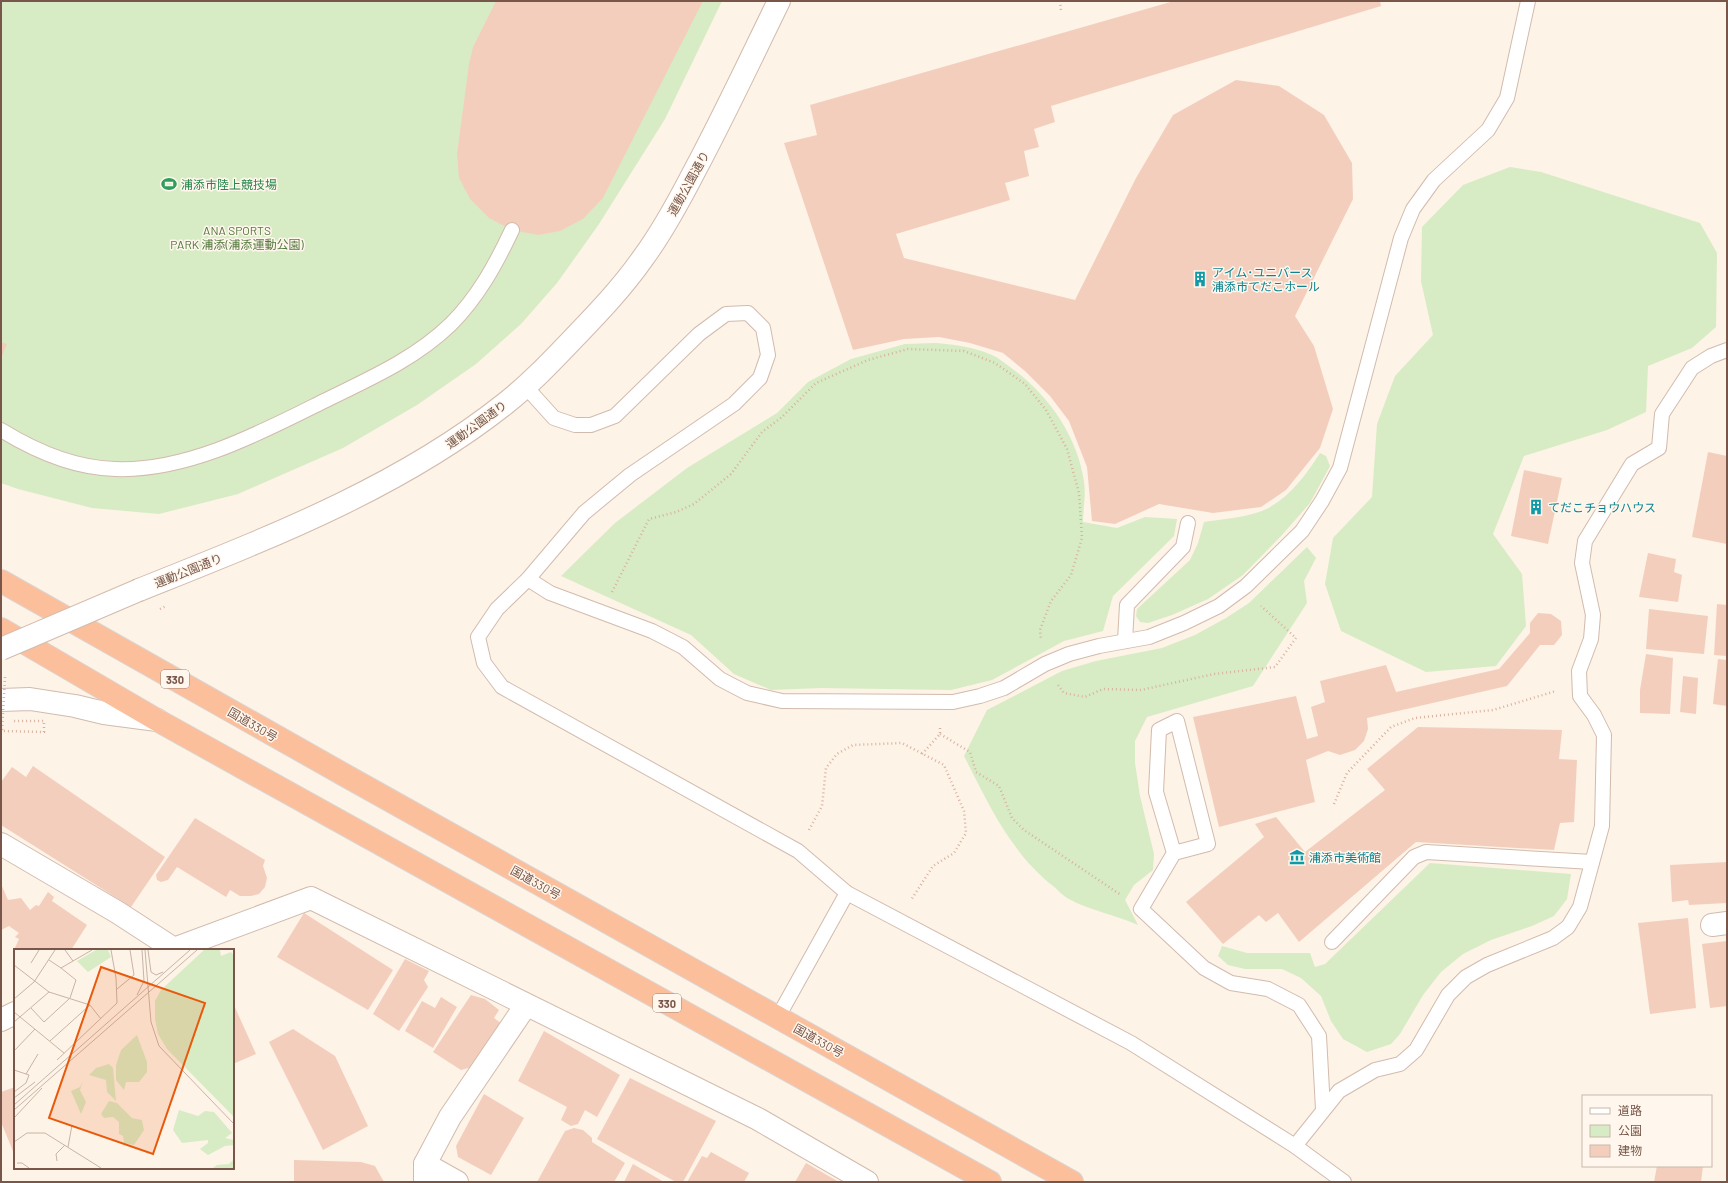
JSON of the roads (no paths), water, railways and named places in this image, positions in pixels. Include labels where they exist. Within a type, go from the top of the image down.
[{"type":"highway","name":"国道330号","points":[[1,581],[348,778],[1072,1182]]},
{"type":"highway","name":"330","points":[[1,629],[157,720],[990,1182]]},
{"type":"street","name":"運動公園通り","points":[[1,649],[139,590],[219,558],[326,511],[388,480],[429,457],[470,430],[526,387],[600,312],[644,258],[679,200],[714,136],[779,1]]},
{"type":"street","points":[[1,700],[30,699],[75,706],[104,713],[157,720]]},
{"type":"street","points":[[1,844],[117,912],[171,949]]},
{"type":"street","points":[[175,949],[310,898],[758,1119],[867,1182]]},
{"type":"street","points":[[457,1182],[425,1173],[450,1117],[526,1005]]},
{"type":"street","points":[[1,1020],[14,1014]]},
{"type":"lane","points":[[528,579],[550,593],[652,631],[683,647],[720,679],[747,693],[782,701],[953,702],[980,696],[1004,688],[1045,664],[1069,654],[1099,646],[1148,637],[1184,624],[1219,606],[1242,589],[1302,531],[1322,501],[1340,468],[1401,238],[1413,209],[1434,180],[1488,130],[1507,98],[1528,1]]},
{"type":"lane","points":[[1,430],[42,452],[79,464],[115,469],[158,465],[189,459],[231,445],[390,369],[424,348],[451,323],[475,296],[497,262],[512,230]]},
{"type":"lane","points":[[526,387],[554,418],[575,425],[591,425],[616,416],[699,334],[726,314],[748,313],[763,328],[768,355],[760,378],[734,404],[630,475],[584,513],[528,579],[497,609],[478,637],[484,663],[502,687],[798,851],[847,893],[1131,1043],[1295,1146],[1344,1182]]},
{"type":"lane","points":[[1295,1146],[1323,1109],[1339,1091],[1375,1070],[1400,1064],[1416,1050],[1448,995],[1466,977],[1487,965],[1553,938],[1568,927],[1580,907],[1602,826],[1604,735],[1594,715],[1580,696],[1579,672],[1591,639],[1593,615],[1582,563],[1584,541],[1632,464],[1659,448],[1662,414],[1692,368],[1711,356],[1727,350]]},
{"type":"lane","points":[[1124,641],[1127,605],[1183,547],[1188,523]]},
{"type":"lane","points":[[1174,853],[1156,792],[1159,730],[1177,721],[1208,844],[1174,853],[1141,909],[1204,968],[1231,983],[1268,989],[1300,1005],[1318,1036],[1323,1109]]},
{"type":"lane","points":[[1332,942],[1414,857],[1426,852],[1592,862]]},
{"type":"lane","points":[[778,1017],[847,893]]},
{"type":"place","name":"浦添市陸上競技場","points":[[169,184]]},
{"type":"place","name":"アイム･ユニバース 浦添市てだこホール","points":[[1200,279]]},
{"type":"place","name":"てだこチョウハウス","points":[[1536,507]]},
{"type":"place","name":"浦添市美術館","points":[[1297,857]]},
{"type":"park label","name":"ANA SPORTS PARK 浦添(浦添運動公園)","points":[[237,237]]}]
